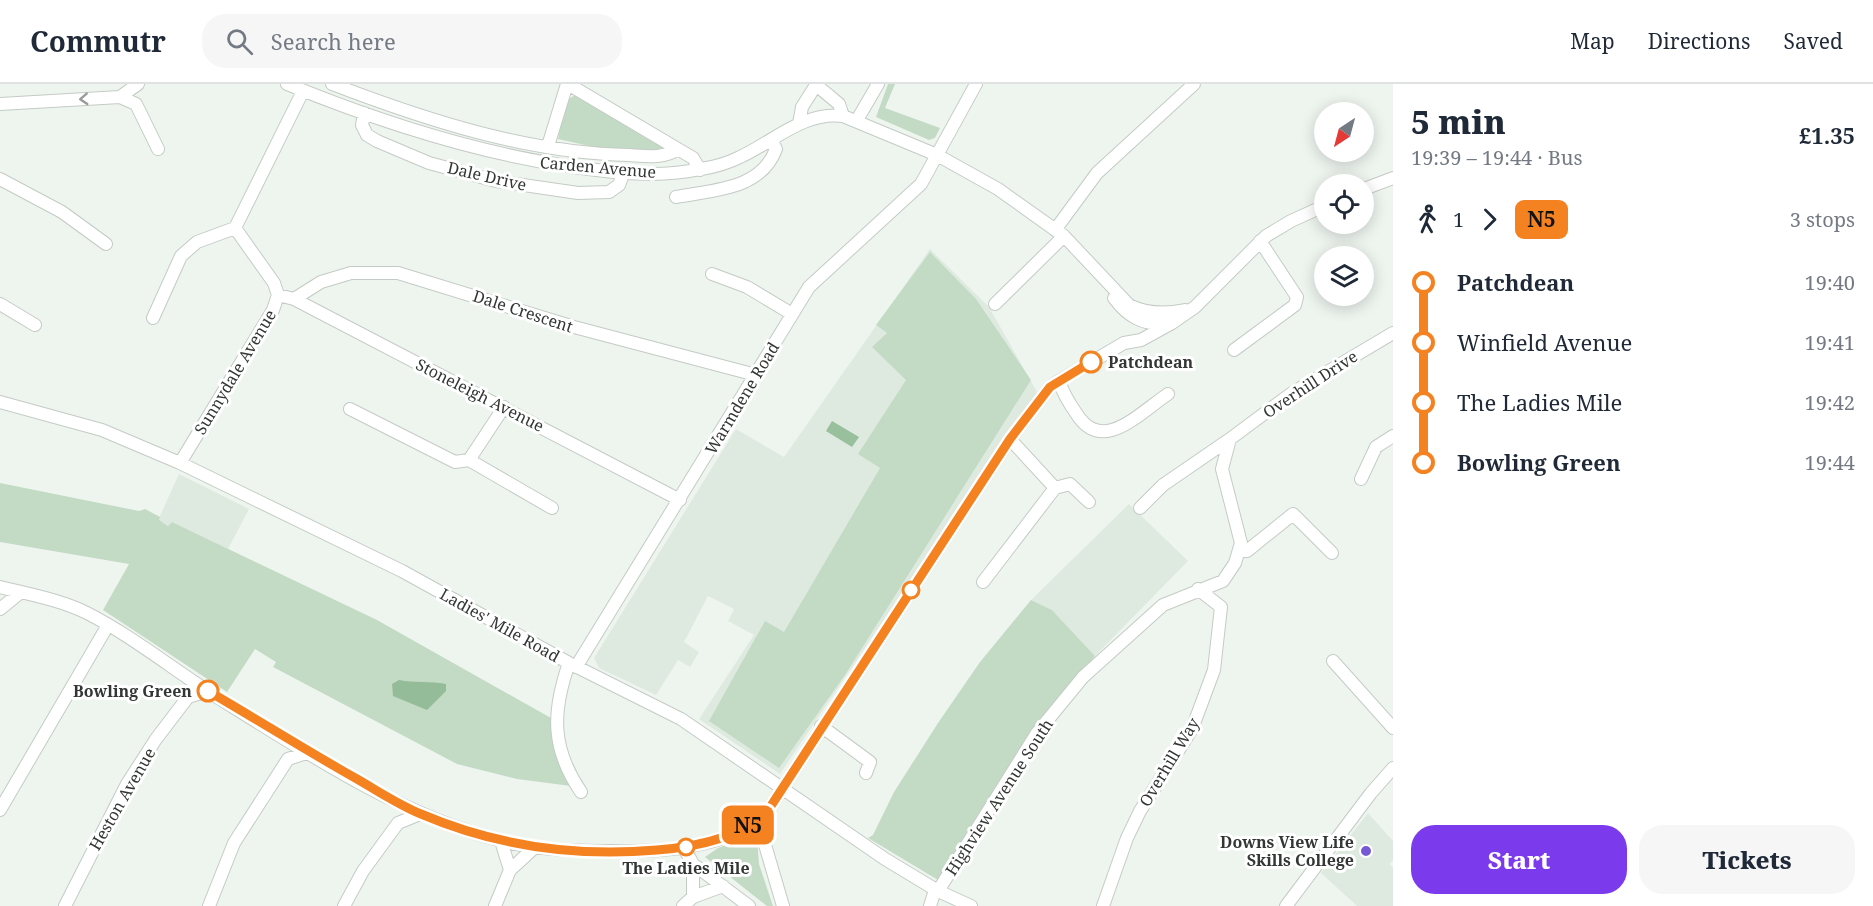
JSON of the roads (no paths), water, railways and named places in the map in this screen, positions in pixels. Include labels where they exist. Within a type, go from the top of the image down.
[{"type":"street","points":[[120,98],[140,84]]},
{"type":"street","points":[[140,84],[136,104],[158,149]]},
{"type":"street","name":"Carden Avenue","points":[[287,84],[364,113],[505,156],[624,172],[662,174],[700,170],[739,158],[799,124],[826,116],[843,116],[937,155],[998,189],[1060,233],[1107,284],[1124,311],[1139,317]]},
{"type":"street","name":"Carden Avenue","points":[[332,84],[492,136],[548,146],[635,155],[658,156],[671,154],[678,149]]},
{"type":"street","points":[[548,146],[568,84],[693,158],[700,170]]},
{"type":"street","points":[[856,120],[878,84]]},
{"type":"street","name":"Warmdene Road","points":[[579,785],[555,730],[557,703],[572,665],[680,501],[809,287],[921,184],[976,84]]},
{"type":"street","points":[[995,304],[1060,233],[1097,173],[1194,84]]},
{"type":"street","points":[[799,124],[802,107],[815,85],[839,104],[843,116]]},
{"type":"street","points":[[153,318],[181,256],[196,242],[235,228],[303,91]]},
{"type":"street","points":[[0,104],[120,98],[136,104]]},
{"type":"street","name":"Dale Drive","points":[[364,113],[362,125],[368,135],[377,141],[429,163],[496,181],[578,193],[609,192],[619,185],[624,172]]},
{"type":"street","points":[[676,197],[733,187],[751,179],[764,171],[773,158],[776,149],[771,140]]},
{"type":"street","points":[[1374,185],[1393,178]]},
{"type":"street","points":[[0,179],[62,212],[106,244]]},
{"type":"street","points":[[0,587],[85,612],[286,740],[420,814],[501,841],[535,847],[595,851],[684,848],[714,839],[758,821],[782,788],[1010,439],[1050,387],[1128,342],[1145,338],[1195,307],[1260,241],[1291,221],[1314,211]]},
{"type":"street","name":"Sunnydale Avenue","points":[[180,463],[273,310],[278,296],[274,283],[235,228]]},
{"type":"street","points":[[1234,350],[1295,305],[1297,297],[1260,241]]},
{"type":"street","name":"Dale Crescent","points":[[294,299],[321,282],[351,273],[398,273],[574,327],[756,375]]},
{"type":"street","points":[[712,274],[747,287],[792,314]]},
{"type":"street","name":"Stoneleigh Avenue","points":[[278,296],[294,299],[680,501]]},
{"type":"street","points":[[0,304],[35,325]]},
{"type":"street","points":[[1139,317],[1173,313],[1195,307]]},
{"type":"street","points":[[1139,317],[1155,325],[1172,322]]},
{"type":"street","points":[[1128,342],[1139,317]]},
{"type":"street","name":"Overhill Drive","points":[[1140,508],[1162,485],[1205,458],[1292,393],[1393,333]]},
{"type":"street","points":[[1059,381],[1078,417],[1088,429],[1099,433],[1111,432],[1168,394]]},
{"type":"street","name":"Ladies' Mile Road","points":[[0,402],[102,430],[180,463],[402,571],[572,665],[681,719],[885,860],[937,891],[970,906]]},
{"type":"street","points":[[469,460],[504,407]]},
{"type":"street","points":[[350,409],[455,462],[469,460],[552,508]]},
{"type":"street","points":[[1361,479],[1376,447],[1393,436]]},
{"type":"street","points":[[1010,439],[1054,488]]},
{"type":"street","points":[[1221,607],[1223,581],[1240,551],[1241,543],[1222,469],[1230,439]]},
{"type":"street","points":[[1205,458],[1222,469]]},
{"type":"street","points":[[983,582],[1054,488],[1070,484],[1089,501]]},
{"type":"street","points":[[1240,551],[1247,551],[1293,514],[1332,554]]},
{"type":"street","points":[[1198,590],[1223,581]]},
{"type":"street","points":[[1198,590],[1221,607]]},
{"type":"street","name":"Highview Avenue South","points":[[930,906],[937,891],[1037,733],[1083,677],[1163,605],[1198,590]]},
{"type":"street","points":[[0,609],[21,592]]},
{"type":"street","name":"Overhill Way","points":[[1102,906],[1127,838],[1140,811],[1192,729],[1214,670],[1221,607]]},
{"type":"street","points":[[0,810],[108,625]]},
{"type":"street","points":[[1333,661],[1393,728]]},
{"type":"street","points":[[190,678],[188,698],[208,691]]},
{"type":"street","name":"Heston Avenue","points":[[65,906],[127,784],[156,739],[188,698]]},
{"type":"street","points":[[821,726],[868,768],[878,750]]},
{"type":"street","points":[[209,906],[234,843],[288,759],[286,740]]},
{"type":"street","points":[[288,759],[309,752]]},
{"type":"street","points":[[1286,906],[1371,793],[1393,768]]},
{"type":"street","points":[[395,801],[398,824]]},
{"type":"street","points":[[344,906],[363,871],[398,824],[420,814]]},
{"type":"street","points":[[758,821],[768,862],[783,906]]},
{"type":"street","points":[[501,841],[510,870]]},
{"type":"street","points":[[495,906],[510,870],[535,847]]},
{"type":"street","points":[[684,848],[693,864],[750,906]]},
{"type":"street","points":[[688,902],[693,864]]},
{"type":"street","points":[[688,902],[723,886]]},
{"type":"place","name":"Patchdean","points":[[1091,362]]},
{"type":"place","name":"Bowling Green","points":[[208,691]]},
{"type":"place","name":"The Ladies Mile","points":[[686,847]]},
{"type":"place","name":"Downs View Life Skills College","points":[[1366,851]]}]
